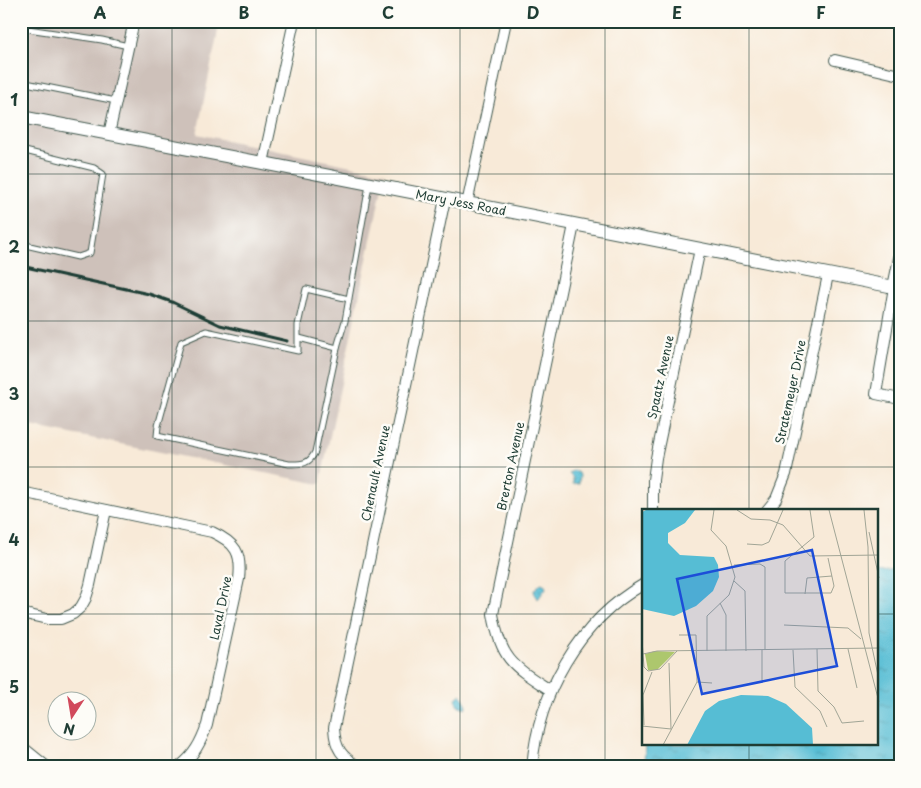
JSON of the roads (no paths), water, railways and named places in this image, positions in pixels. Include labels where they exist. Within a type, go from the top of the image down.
[{"type":"street","points":[[109,134],[134,21]]},
{"type":"street","points":[[264,163],[294,21]]},
{"type":"street","points":[[467,204],[506,21]]},
{"type":"street","points":[[834,60],[900,75]]},
{"type":"street","name":"Mary Jess Road","points":[[21,117],[897,288]]},
{"type":"street","name":"Chenault Avenue","points":[[359,767],[350,762],[340,752],[335,739],[334,728],[445,199]]},
{"type":"street","name":"Brerton Avenue","points":[[550,690],[518,669],[505,654],[496,635],[493,614],[574,225]]},
{"type":"street","name":"Spaatz Avenue","points":[[653,509],[653,480],[656,458],[700,250]]},
{"type":"street","points":[[900,258],[897,288],[876,394],[900,399]]},
{"type":"street","name":"Stratemeyer Drive","points":[[768,509],[776,499],[786,474],[828,274]]},
{"type":"street","name":"Laval Drive","points":[[21,492],[212,532],[226,539],[234,547],[239,556],[241,567],[207,725],[201,743],[193,754],[179,767]]},
{"type":"street","points":[[21,613],[47,619],[61,618],[73,614],[81,607],[90,585],[106,510]]},
{"type":"street","points":[[532,767],[536,734],[550,690],[586,633],[608,609],[642,585]]},
{"type":"street","points":[[21,746],[47,767]]},
{"type":"lane","points":[[21,28],[102,40],[128,46]]},
{"type":"lane","points":[[21,82],[116,101]]},
{"type":"lane","points":[[21,150],[94,168],[102,174],[90,253],[78,257],[21,244]]},
{"type":"lane","points":[[349,299],[306,289],[298,325],[298,351],[206,331],[181,342],[158,426],[157,436],[288,464],[305,464],[312,459],[337,348],[346,321],[369,184]]},
{"type":"lane","points":[[299,338],[337,348]]},
{"type":"water","points":[[574,470],[580,475],[579,483],[573,484],[573,478],[569,474]]},
{"type":"water","points":[[900,570],[900,767],[643,767],[646,746],[878,746],[878,572]]},
{"type":"water","points":[[541,583],[546,588],[538,599],[535,596],[534,590]]},
{"type":"water","points":[[461,694],[467,705],[465,708],[457,705],[456,698]]},
{"type":"railway","points":[[21,266],[149,294],[172,302],[220,325],[287,341]]}]
